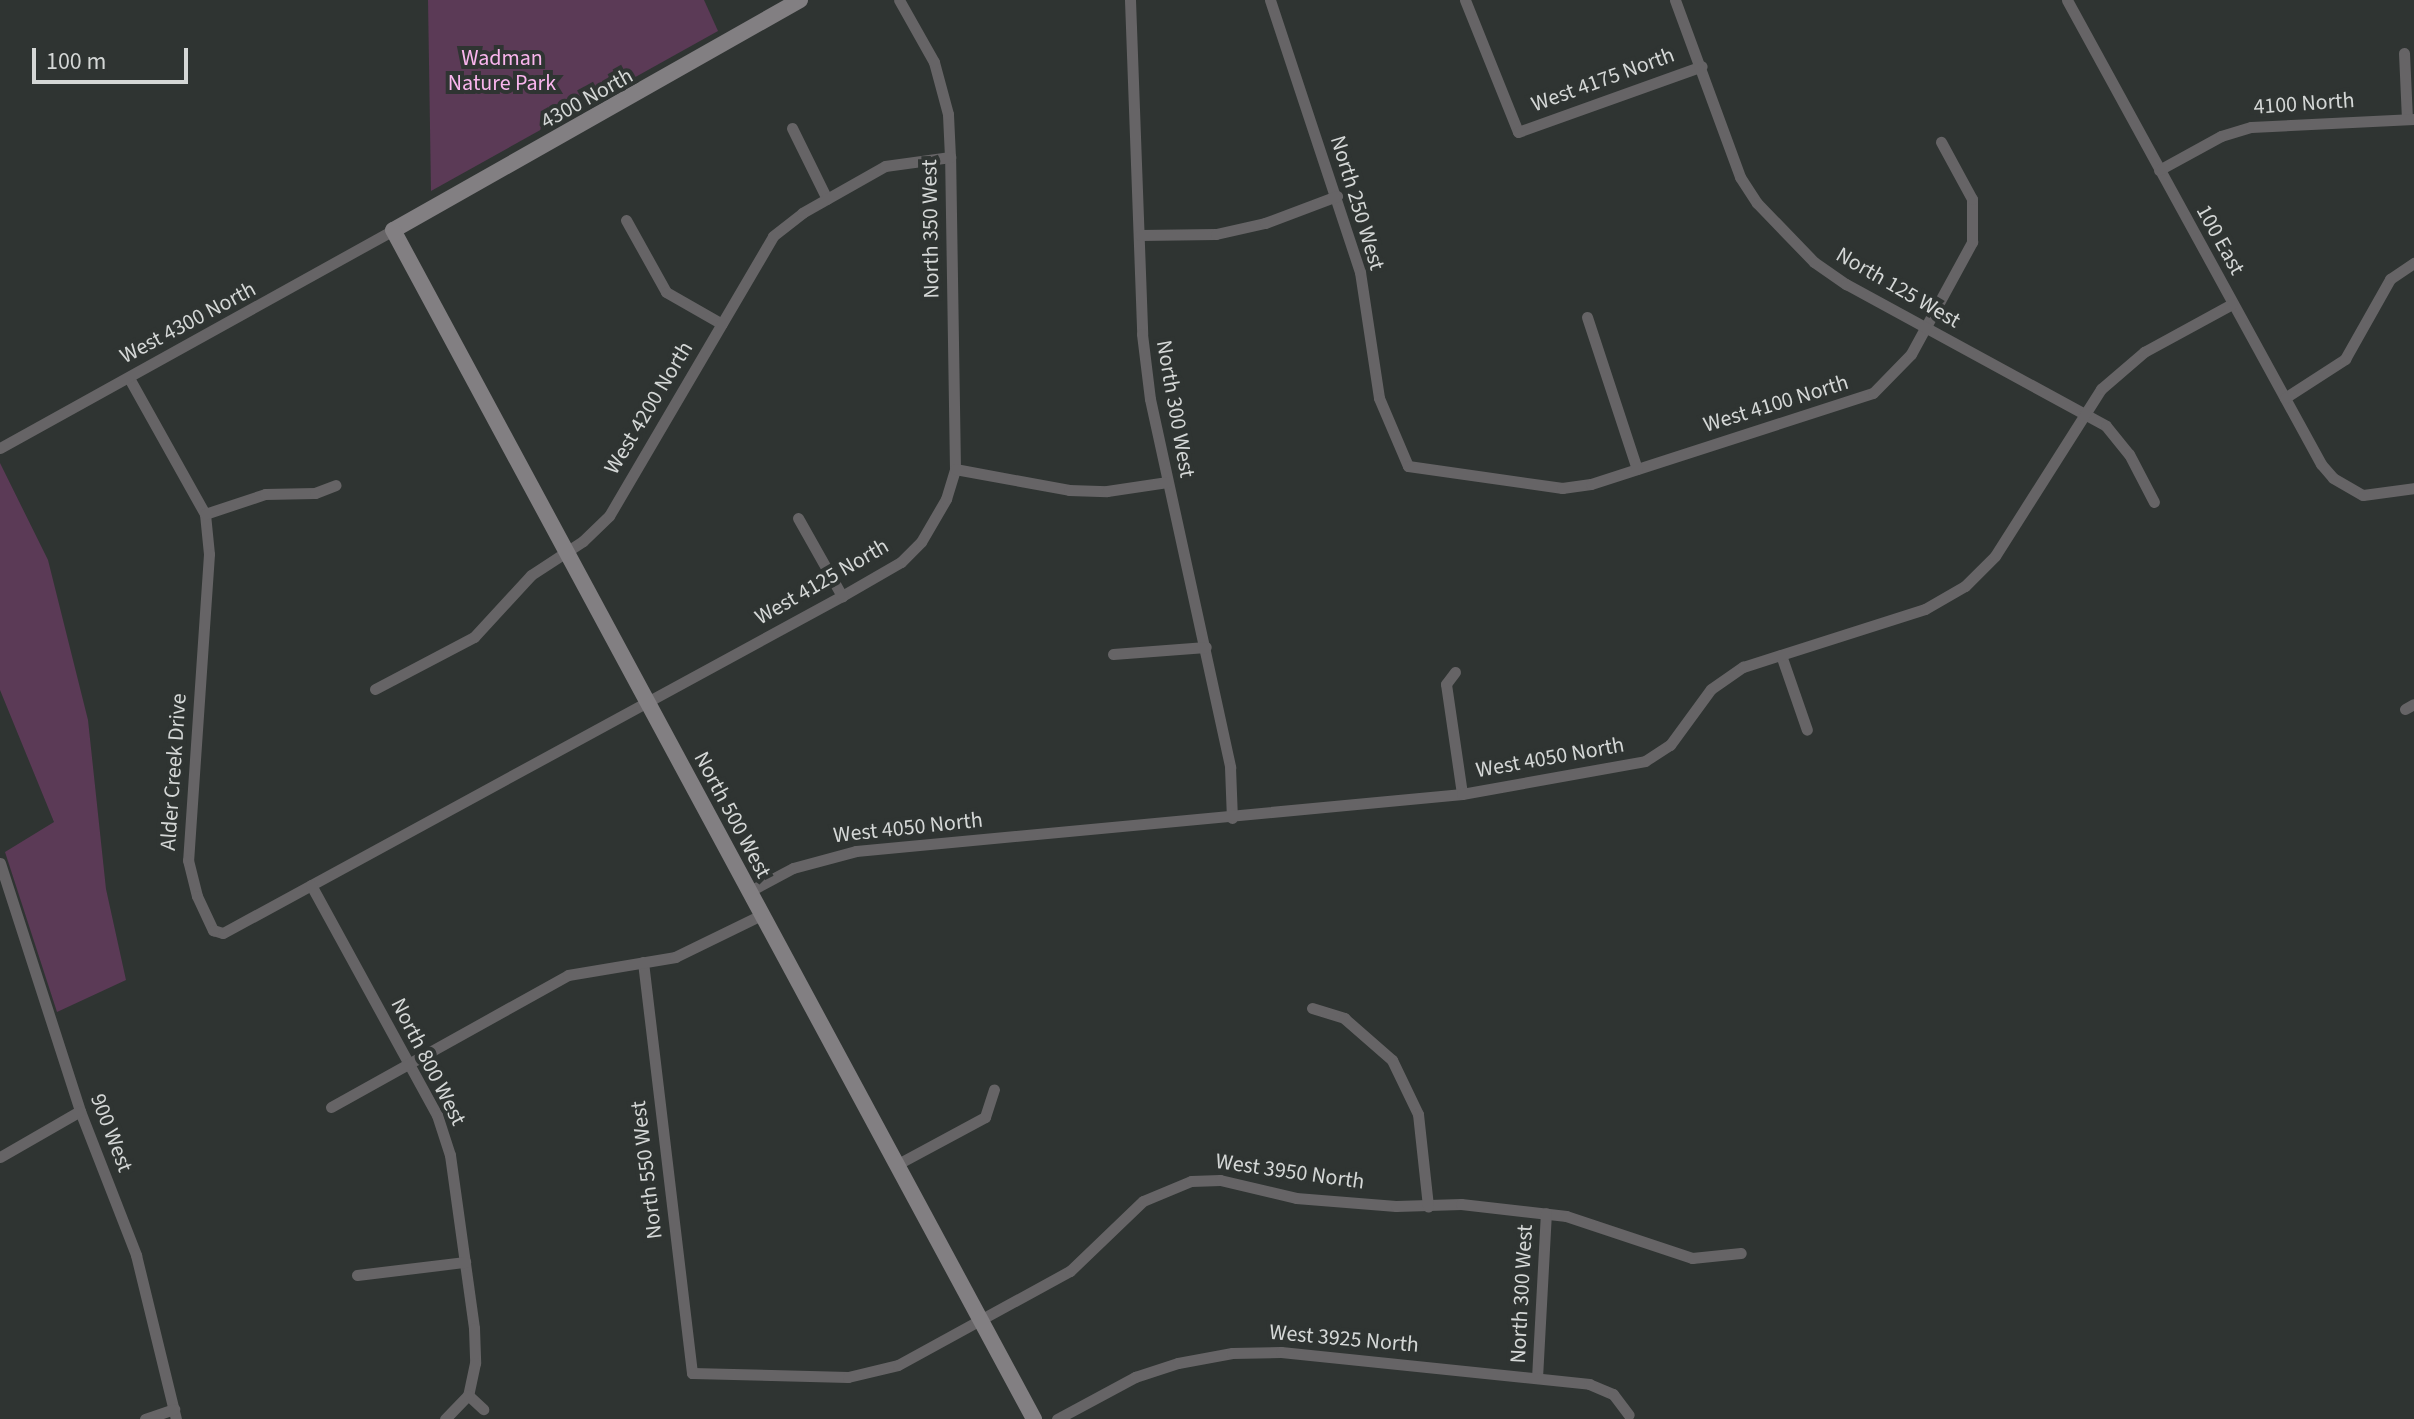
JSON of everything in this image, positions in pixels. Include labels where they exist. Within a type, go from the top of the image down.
[{"type":"street","name":"4300 North","points":[[393,230],[800,0]]},
{"type":"street","name":"North 350 West","points":[[899,0],[934,62],[948,114],[955,469]]},
{"type":"street","name":"North 300 West","points":[[1130,0],[1142,334],[1167,482],[1206,647],[1230,767],[1232,818]]},
{"type":"street","name":"North 250 West","points":[[1270,0],[1360,272],[1379,398],[1408,466]]},
{"type":"street","name":"West 4175 North","points":[[1465,0],[1518,132],[1702,66]]},
{"type":"street","name":"North 125 West","points":[[1675,0],[1702,66],[1740,177],[1757,203],[1814,262],[2086,415],[2119,439],[2154,502]]},
{"type":"street","name":"100 East","points":[[2067,0],[2321,464],[2350,490],[2382,497],[2414,488]]},
{"type":"street","points":[[2404,53],[2410,119]]},
{"type":"street","name":"4100 North","points":[[2159,170],[2221,136],[2251,127],[2410,119]]},
{"type":"street","points":[[792,128],[827,199]]},
{"type":"street","name":"West 4100 North","points":[[1408,466],[1562,488],[1637,469],[1853,403],[1893,375],[1926,327],[1972,242],[1975,219],[1972,199],[1941,142]]},
{"type":"street","name":"West 4200 North","points":[[375,689],[474,637],[531,575],[568,552],[609,516],[773,236],[827,199],[885,166],[950,157]]},
{"type":"street","points":[[1140,235],[1216,234],[1265,223],[1337,196]]},
{"type":"street","points":[[626,220],[666,292],[722,324]]},
{"type":"street","name":"West 4300 North","points":[[0,448],[393,230]]},
{"type":"street","name":"North 500 West","points":[[393,230],[1034,1419]]},
{"type":"street","points":[[2285,398],[2345,359],[2390,279],[2414,263]]},
{"type":"street","name":"West 4050 North","points":[[748,892],[793,868],[856,851],[1462,794],[1645,761],[1670,745],[1711,689],[1743,667],[1925,609],[1965,586],[1995,556],[2101,389],[2144,352],[2232,304]]},
{"type":"street","points":[[1587,317],[1637,469]]},
{"type":"street","name":"Alder Creek Drive","points":[[129,378],[205,514],[209,554],[188,838],[191,879],[213,930],[223,933],[648,701]]},
{"type":"street","points":[[955,469],[1069,490],[1107,491],[1167,482]]},
{"type":"street","name":"West 4125 North","points":[[648,701],[901,562],[921,542],[946,499],[955,469]]},
{"type":"street","points":[[205,514],[265,494],[315,493],[336,485]]},
{"type":"street","points":[[798,518],[842,596]]},
{"type":"street","points":[[1113,654],[1206,647]]},
{"type":"street","points":[[1781,655],[1807,730]]},
{"type":"street","points":[[1455,672],[1446,684],[1462,794]]},
{"type":"street","name":"900 West","points":[[0,863],[80,1111],[136,1255],[175,1414]]},
{"type":"street","name":"North 800 West","points":[[311,885],[437,1115],[450,1155],[475,1363],[468,1395]]},
{"type":"street","points":[[331,1107],[568,975],[687,953],[761,915]]},
{"type":"street","name":"North 550 West","points":[[643,962],[692,1373]]},
{"type":"street","points":[[1312,1008],[1344,1018],[1392,1060],[1418,1114],[1428,1206]]},
{"type":"street","points":[[896,1165],[985,1117],[994,1089]]},
{"type":"street","points":[[0,1157],[80,1111]]},
{"type":"street","name":"West 3950 North","points":[[692,1373],[869,1375],[981,1321],[1070,1271],[1143,1201],[1191,1181],[1220,1180],[1296,1198],[1428,1206],[1461,1204],[1546,1213],[1598,1223],[1692,1258],[1741,1253]]},
{"type":"street","name":"North 300 West","points":[[1537,1378],[1546,1213]]},
{"type":"street","points":[[357,1275],[465,1262]]},
{"type":"street","name":"West 3925 North","points":[[1057,1419],[1135,1377],[1232,1353],[1281,1352],[1589,1384],[1613,1394],[1629,1415]]},
{"type":"street","points":[[445,1419],[468,1395],[483,1409]]},
{"type":"street","points":[[145,1419],[175,1414]]},
{"type":"green space","name":"Wadman Nature Park","points":[[428,0],[704,0],[718,31],[431,191]]},
{"type":"green space","points":[[0,463],[48,560],[88,720],[106,889],[126,980],[57,1012],[5,852],[54,822],[0,690]]}]
